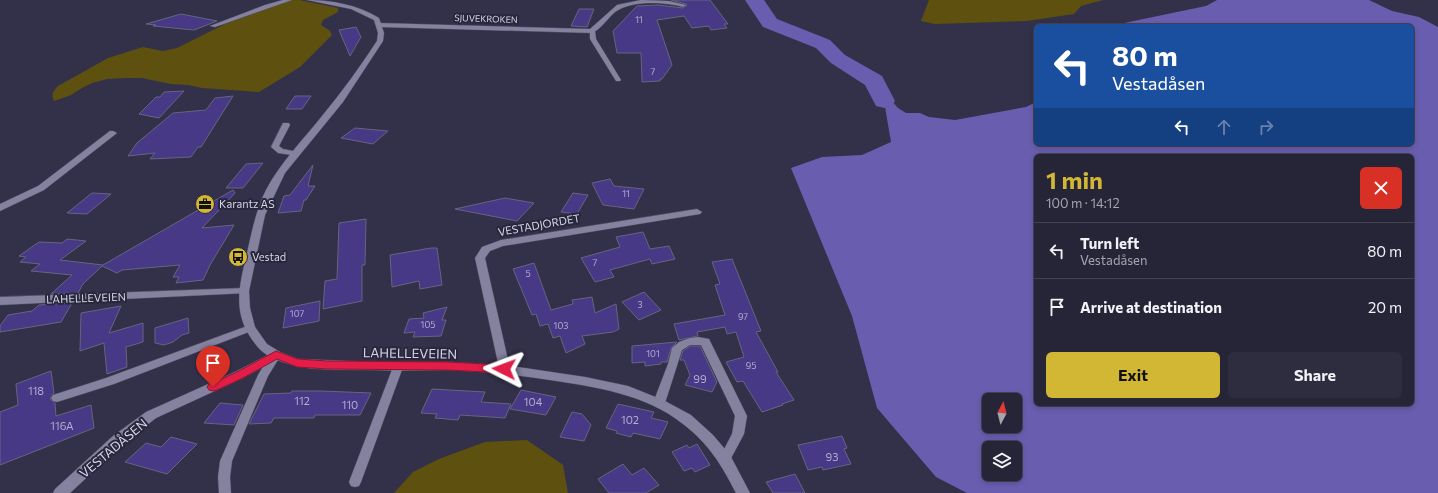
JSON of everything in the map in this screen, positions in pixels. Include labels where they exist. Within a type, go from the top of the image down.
[{"type":"street","points":[[310,0],[364,11],[377,19],[380,25]]},
{"type":"street","points":[[592,31],[620,6],[627,3],[677,3],[683,5]]},
{"type":"street","name":"SJUVEKROKEN","points":[[380,25],[592,31]]},
{"type":"street","name":"LAHELLEVEIEN","points":[[380,25],[380,41],[370,57],[340,100],[281,172],[270,190],[260,216],[244,291],[244,308],[250,328],[263,347],[276,355],[297,363],[398,367],[448,366],[504,369],[585,381],[628,391],[659,403],[686,419],[708,438],[726,459],[743,493]]},
{"type":"street","points":[[0,208],[41,188],[113,133]]},
{"type":"street","name":"VESTADJORDET","points":[[504,369],[480,258],[486,249],[501,243],[697,212]]},
{"type":"street","name":"LAHELLEVEIEN","points":[[0,301],[244,291]]},
{"type":"street","name":"VESTADÅSEN","points":[[60,493],[118,440],[151,415],[239,375],[276,355]]},
{"type":"lane","points":[[213,26],[267,6],[289,0]]},
{"type":"lane","points":[[592,31],[593,39],[618,80]]},
{"type":"lane","points":[[286,125],[275,147],[281,151],[295,154]]},
{"type":"lane","points":[[57,398],[110,381],[250,328]]},
{"type":"lane","points":[[659,403],[673,364],[676,348],[684,343],[698,340],[705,342],[741,416],[738,434],[726,459]]},
{"type":"lane","points":[[225,493],[224,477],[226,461],[260,381],[276,355]]},
{"type":"lane","points":[[355,482],[398,367]]},
{"type":"shaded area","points":[[292,0],[338,8],[338,12],[323,20],[321,25],[330,31],[332,35],[300,67],[259,92],[202,88],[142,78],[126,78],[107,79],[92,83],[71,95],[54,101],[53,93],[58,86],[108,58],[143,47],[163,51],[177,48],[227,23],[265,8]]},
{"type":"shaded area","points":[[929,0],[1103,0],[1081,6],[1074,14],[1027,21],[935,24],[921,21]]},
{"type":"shaded area","points":[[1217,0],[1369,0],[1392,11],[1419,17],[1438,27],[1438,493],[967,493],[936,477],[877,408],[852,316],[791,168],[822,157],[862,155],[891,142],[884,101],[891,100],[898,108],[906,113],[920,113],[929,117],[955,120],[1026,107],[1034,103],[1034,146],[1414,146],[1414,24],[1124,24],[1206,6]]},
{"type":"shaded area","points":[[527,440],[563,465],[568,493],[394,493],[413,472],[439,459],[485,442]]},
{"type":"building","points":[[671,0],[710,0],[728,24],[724,24],[727,28],[711,30],[709,26],[692,28],[684,16],[657,20],[672,65],[660,81],[642,82],[641,53],[617,53],[613,31],[637,6],[658,5],[683,8],[687,5]]},
{"type":"building","points":[[579,9],[594,9],[587,27],[571,26]]},
{"type":"building","points":[[181,14],[217,21],[194,30],[146,24]]},
{"type":"building","points":[[356,27],[361,37],[350,56],[339,30]]},
{"type":"building","points":[[184,91],[159,118],[139,114],[156,97],[160,97],[164,92]]},
{"type":"building","points":[[233,96],[201,147],[198,147],[191,157],[150,159],[155,153],[128,156],[137,143],[173,113],[206,110],[215,98]]},
{"type":"building","points":[[295,96],[311,96],[302,109],[286,109]]},
{"type":"building","points":[[355,128],[388,131],[373,144],[341,138]]},
{"type":"building","points":[[263,163],[243,188],[226,188],[246,164]]},
{"type":"building","points":[[313,165],[308,186],[315,186],[306,200],[304,200],[301,211],[278,213],[284,196],[290,195]]},
{"type":"building","points":[[610,179],[614,186],[644,189],[634,209],[603,205],[592,183]]},
{"type":"building","points":[[233,190],[235,193],[202,228],[234,225],[210,265],[203,280],[176,283],[179,277],[173,277],[180,265],[122,270],[117,273],[102,266],[83,284],[78,293],[51,294],[72,275],[31,271],[40,264],[20,262],[26,257],[19,256],[39,242],[62,243],[67,239],[86,241],[60,260],[103,265]]},
{"type":"building","points":[[92,193],[111,194],[87,214],[67,213]]},
{"type":"building","points":[[573,193],[588,195],[577,214],[561,212]]},
{"type":"building","points":[[505,198],[534,203],[517,221],[455,209]]},
{"type":"building","points":[[366,219],[365,265],[362,265],[362,301],[323,309],[325,281],[337,279],[339,223]]},
{"type":"building","points":[[643,232],[650,249],[669,246],[675,259],[652,264],[650,259],[610,270],[614,277],[595,282],[581,258],[620,247],[616,237]]},
{"type":"building","points":[[437,248],[442,285],[420,289],[419,281],[392,287],[390,255]]},
{"type":"building","points":[[732,259],[761,331],[756,332],[778,372],[776,372],[794,400],[762,412],[743,381],[737,382],[726,362],[744,357],[736,332],[727,334],[725,327],[697,332],[698,336],[679,340],[674,324],[725,315],[715,285],[720,284],[712,262]]},
{"type":"building","points":[[534,263],[551,310],[573,304],[572,300],[592,297],[595,313],[616,304],[619,329],[613,332],[582,336],[585,344],[566,353],[560,336],[553,338],[548,324],[540,326],[536,314],[532,315],[513,269]]},
{"type":"building","points":[[644,292],[661,310],[639,320],[622,302]]},
{"type":"building","points":[[320,301],[319,321],[283,328],[286,308]]},
{"type":"building","points":[[72,303],[61,322],[0,332],[0,326],[8,315],[32,311],[39,305]]},
{"type":"building","points":[[121,306],[109,333],[143,323],[143,342],[126,347],[127,367],[107,374],[104,343],[80,351],[81,313]]},
{"type":"building","points":[[447,307],[442,320],[446,320],[441,336],[413,337],[415,332],[404,333],[409,319],[424,318],[423,313]]},
{"type":"building","points":[[188,318],[189,333],[182,335],[173,342],[164,345],[155,343],[155,328]]},
{"type":"building","points":[[677,342],[671,348],[667,362],[645,366],[645,362],[632,363],[632,346]]},
{"type":"building","points":[[690,346],[700,346],[717,382],[712,392],[685,385],[690,375],[684,360],[680,360],[683,351]]},
{"type":"building","points":[[51,371],[54,393],[50,399],[55,403],[56,416],[91,405],[94,428],[0,465],[0,412],[18,405],[16,384]]},
{"type":"building","points":[[432,389],[485,392],[481,402],[511,404],[505,418],[460,415],[458,420],[435,418],[437,414],[421,413]]},
{"type":"building","points":[[521,390],[556,397],[546,415],[510,409]]},
{"type":"building","points":[[292,391],[371,393],[360,415],[315,415],[314,418],[274,418],[271,423],[249,424],[264,394],[291,393]]},
{"type":"building","points":[[220,403],[243,405],[234,425],[204,423]]},
{"type":"building","points":[[618,404],[654,412],[651,418],[668,422],[660,439],[633,433],[631,437],[616,433],[617,431],[606,428]]},
{"type":"building","points":[[572,412],[582,414],[591,425],[584,441],[560,437]]},
{"type":"building","points":[[842,436],[847,448],[844,449],[851,464],[823,470],[822,467],[808,470],[798,445]]},
{"type":"building","points":[[171,437],[197,444],[167,474],[125,462],[146,443],[161,447]]},
{"type":"building","points":[[697,444],[710,465],[695,472],[692,468],[684,471],[672,452],[687,445],[689,448]]},
{"type":"building","points":[[623,464],[632,475],[644,468],[659,485],[646,493],[609,493],[598,479]]},
{"type":"building","points":[[795,474],[805,493],[773,493],[766,482]]},
{"type":"waterway","points":[[754,0],[770,23],[823,44],[838,59],[874,81],[884,101]]},
{"type":"place","name":"Karantz AS","points":[[205,204]]},
{"type":"place","name":"Vestad","points":[[238,257]]},
{"type":"route","points":[[213,387],[276,355],[297,363],[327,365],[398,367],[448,366],[504,369]]}]
